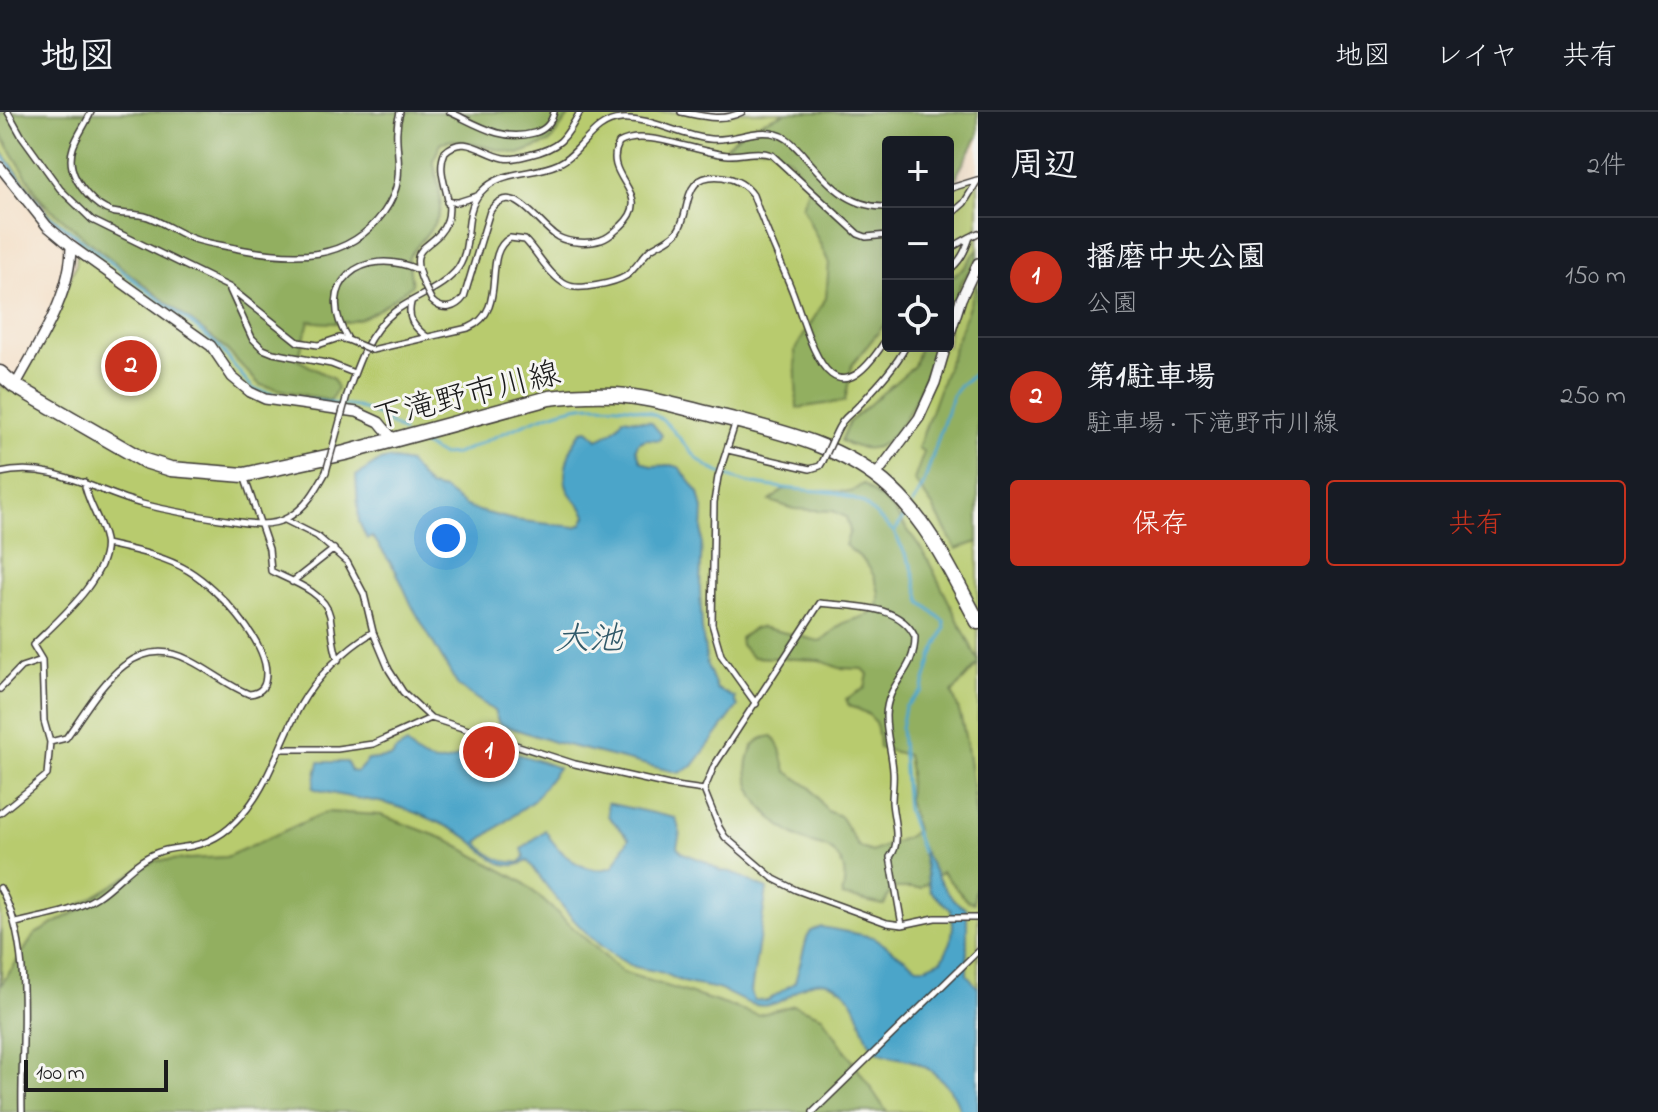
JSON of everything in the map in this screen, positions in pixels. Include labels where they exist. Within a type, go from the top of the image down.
[{"type":"main road","name":"下滝野市川線","points":[[0,373],[15,386],[145,461],[171,469],[244,475],[394,440],[549,398],[582,394],[645,399],[791,435],[826,448],[876,475],[905,502],[925,527],[978,622]]},
{"type":"street","points":[[0,167],[47,226],[211,346],[232,377],[250,392],[265,399],[357,412],[379,422],[394,440]]},
{"type":"street","points":[[15,386],[48,326],[65,285],[71,267],[71,246]]},
{"type":"street","points":[[954,321],[978,263]]},
{"type":"street","points":[[876,475],[919,418],[935,383],[944,352]]},
{"type":"lane","points":[[8,112],[60,189],[92,220],[229,287],[298,342],[318,345],[339,338],[372,350],[468,328],[485,316],[490,305],[499,247],[506,239],[514,237],[525,240],[557,278],[569,287],[587,287],[622,278],[651,249],[677,231],[687,196],[693,187],[706,179],[720,177],[734,180],[751,192],[810,343],[823,368],[836,376],[856,374],[867,367],[882,345]]},
{"type":"lane","points":[[91,112],[72,147],[71,163],[75,179],[104,209],[145,215],[199,241],[301,257],[320,254],[351,240],[382,214],[395,191],[399,173],[400,112]]},
{"type":"lane","points":[[450,112],[500,135],[515,137],[545,128],[554,112]]},
{"type":"lane","points":[[580,112],[568,135],[558,145],[535,154],[503,158],[465,144],[450,147],[441,165],[449,211],[445,225],[420,251],[416,260],[416,269],[432,301],[442,308],[454,307],[460,302],[490,211],[505,198],[520,203],[564,240],[593,241],[608,237],[634,211],[634,201],[617,169],[614,156],[619,143],[634,137],[729,155],[767,153],[779,159],[858,234],[866,237],[882,236]]},
{"type":"lane","points":[[681,112],[717,118],[732,117],[742,112]]},
{"type":"lane","points":[[0,473],[12,470],[51,472],[142,504],[206,517],[262,524],[285,520],[306,503],[326,472],[354,373],[372,334],[394,311],[443,282],[459,267],[466,250],[469,218],[478,196],[490,183],[505,176],[560,164],[597,128],[621,119],[709,139],[730,139],[764,132],[780,134],[830,186],[847,198],[869,206],[882,207]]},
{"type":"lane","points":[[954,187],[978,180]]},
{"type":"lane","points":[[954,212],[964,203],[978,180]]},
{"type":"lane","points":[[447,202],[478,196]]},
{"type":"lane","points":[[954,246],[978,233]]},
{"type":"lane","points":[[954,266],[965,252],[970,237]]},
{"type":"lane","points":[[348,340],[337,320],[335,307],[343,281],[356,270],[379,260],[398,262],[416,269]]},
{"type":"lane","points":[[229,287],[252,338],[263,349],[331,364],[354,373]]},
{"type":"lane","points":[[411,302],[412,324],[427,337]]},
{"type":"lane","points":[[728,450],[810,469],[820,466],[845,416],[862,403],[902,352]]},
{"type":"lane","points":[[736,421],[718,477],[714,502],[712,624],[721,655],[756,704]]},
{"type":"lane","points":[[244,475],[262,524],[271,571],[320,597],[330,613],[331,642],[338,660]]},
{"type":"lane","points":[[0,813],[47,775],[50,742],[44,721],[42,660],[33,645],[81,598],[100,566],[106,544],[84,482]]},
{"type":"lane","points":[[285,520],[334,549],[347,562],[360,582],[373,632],[398,684],[431,718],[575,764],[704,790]]},
{"type":"lane","points":[[50,742],[66,738],[97,693],[126,662],[152,654],[170,651],[249,694],[264,688],[264,658],[246,628],[219,597],[189,571],[145,553],[106,544]]},
{"type":"lane","points":[[292,582],[334,549]]},
{"type":"lane","points":[[902,925],[890,857],[896,841],[893,772],[886,717],[891,691],[911,665],[915,650],[913,631],[901,618],[887,612],[820,603],[714,766],[704,790],[719,827],[725,837],[774,879],[887,923],[902,925],[935,918],[978,918]]},
{"type":"lane","points":[[16,923],[73,908],[98,896],[150,855],[209,841],[223,833],[249,807],[281,749],[301,704],[316,682],[373,632]]},
{"type":"lane","points":[[0,689],[21,667],[42,660]]},
{"type":"lane","points":[[281,749],[337,749],[373,744],[431,718]]},
{"type":"lane","points":[[0,888],[16,923],[21,965],[22,1112]]},
{"type":"lane","points":[[813,1112],[978,951]]},
{"type":"green space","points":[[0,112],[391,136],[544,112],[784,112],[780,130],[882,199],[882,352],[954,352],[954,183],[978,176],[978,1112],[0,1112],[0,383],[11,392],[65,291],[76,264],[78,238],[50,214],[0,149]]},
{"type":"green space","points":[[0,112],[572,112],[549,143],[518,154],[454,140],[442,142],[433,160],[440,193],[439,214],[408,258],[412,285],[375,311],[354,321],[309,321],[298,360],[333,379],[337,389],[330,401],[260,385],[224,347],[88,241],[42,201],[0,133]]},
{"type":"green space","points":[[787,112],[978,112],[978,136],[958,173],[954,191],[954,136],[882,136],[882,328],[852,365],[845,401],[797,408],[795,350],[826,298],[829,263],[802,206],[809,186],[790,159],[767,146],[727,151],[727,145],[748,127]]},
{"type":"green space","points":[[978,249],[978,258],[961,283],[954,302],[954,276]]},
{"type":"green space","points":[[978,281],[978,542],[956,549],[914,480],[924,452],[918,448]]},
{"type":"green space","points":[[918,352],[935,352],[906,417],[887,441],[868,448],[841,441],[849,422],[914,366]]},
{"type":"green space","points":[[863,484],[892,508],[925,554],[978,660],[978,664],[952,693],[964,730],[975,807],[978,872],[974,903],[967,901],[942,872],[921,888],[892,888],[884,905],[842,896],[844,872],[837,856],[780,825],[760,805],[749,781],[747,767],[751,749],[758,741],[773,736],[786,771],[811,788],[827,811],[840,816],[859,847],[872,852],[916,830],[908,799],[910,771],[907,755],[879,748],[874,720],[865,712],[849,706],[846,699],[865,688],[868,674],[863,669],[839,668],[819,660],[752,657],[741,645],[740,638],[761,627],[819,641],[844,623],[866,616],[877,608],[878,589],[871,570],[845,545],[850,531],[846,517],[833,511],[794,509],[770,501],[784,489],[851,492]]},
{"type":"green space","points":[[326,812],[381,815],[445,839],[523,882],[622,972],[758,1015],[794,1005],[822,1016],[887,1112],[0,1112],[0,929],[1,985],[35,934],[96,901],[73,909],[154,861],[226,857]]},
{"type":"water","name":"大池","points":[[623,418],[651,422],[662,435],[659,440],[646,439],[638,443],[636,449],[641,461],[651,466],[679,467],[699,493],[703,509],[700,589],[707,665],[717,689],[735,698],[738,706],[693,766],[679,773],[554,742],[499,724],[494,711],[458,686],[412,606],[396,571],[375,540],[372,537],[367,539],[359,522],[356,476],[379,461],[389,459],[409,463],[429,487],[444,490],[466,506],[479,511],[514,520],[576,527],[582,524],[586,516],[565,481],[566,466],[574,443],[582,431],[588,430],[598,439],[613,431]]},
{"type":"water","points":[[407,744],[423,758],[435,762],[449,761],[472,747],[480,746],[515,753],[558,768],[534,800],[478,842],[502,860],[521,862],[525,857],[522,849],[545,830],[557,847],[582,866],[592,869],[613,867],[629,838],[608,816],[607,803],[676,818],[680,833],[677,847],[683,853],[767,889],[751,992],[754,1000],[767,1001],[795,982],[807,938],[811,931],[822,927],[873,937],[917,967],[926,967],[942,960],[951,942],[951,910],[930,891],[921,847],[946,890],[967,909],[967,974],[978,988],[978,1112],[960,1112],[949,1088],[928,1069],[877,1051],[871,1045],[849,997],[830,983],[812,983],[777,1003],[762,1006],[717,989],[633,966],[614,956],[586,933],[528,861],[507,865],[491,858],[460,833],[421,815],[313,788],[319,762],[347,762],[351,771],[357,772],[368,760],[392,757],[395,751]]},
{"type":"waterway","points":[[0,152],[43,211],[198,329],[220,348],[253,389],[357,407],[378,415],[403,432]]},
{"type":"waterway","points":[[912,504],[923,486],[952,396],[978,371]]},
{"type":"waterway","points":[[416,441],[441,455],[456,454],[525,424],[578,406],[622,406],[658,417],[702,462],[732,478],[762,485],[838,493],[863,503],[894,532],[912,567],[921,602],[944,621],[945,628],[922,691],[905,707],[901,728],[907,810],[922,852]]},
{"type":"waterway","points":[[895,531],[906,514]]},
{"type":"place","name":"第1駐車場","points":[[131,366]]},
{"type":"place","name":"播磨中央公園","points":[[489,752]]}]
